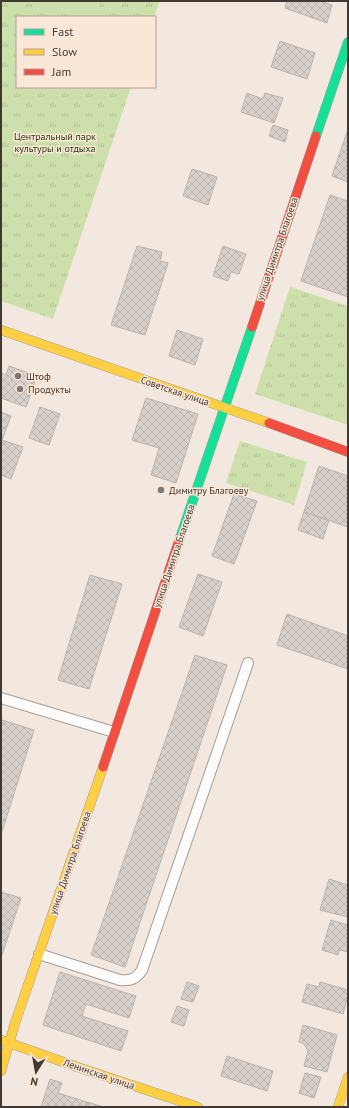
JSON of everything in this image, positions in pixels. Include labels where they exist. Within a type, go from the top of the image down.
[{"type":"street","name":"улица Димитра Благоева","points":[[1,1071],[5,1041],[39,954],[348,42]]},
{"type":"street","name":"Советская улица","points":[[1,330],[348,452]]},
{"type":"street","name":"Ленинская улица","points":[[5,1041],[83,1069],[198,1107]]},
{"type":"street","points":[[338,1107],[348,1077]]},
{"type":"lane","points":[[39,954],[120,980],[129,981],[137,978],[142,970],[248,663]]},
{"type":"lane","points":[[1,698],[114,732]]},
{"type":"green space","name":"Центральный парк культуры и отдыха","points":[[1,1],[160,1],[154,16],[16,16],[16,88],[131,88],[53,319],[1,301]]},
{"type":"green space","points":[[28,1],[101,1],[96,16],[71,16]]},
{"type":"green space","points":[[290,287],[348,306],[348,425],[255,394]]},
{"type":"green space","points":[[240,441],[307,462],[294,505],[226,483]]},
{"type":"building","points":[[287,1],[320,1],[332,5],[327,23],[285,8]]},
{"type":"building","points":[[280,41],[315,53],[307,79],[271,67]]},
{"type":"building","points":[[247,93],[263,99],[265,93],[283,98],[274,123],[241,112]]},
{"type":"building","points":[[273,125],[288,130],[285,142],[269,136]]},
{"type":"building","points":[[348,129],[348,182],[332,176]]},
{"type":"building","points":[[192,169],[217,177],[208,205],[183,196]]},
{"type":"building","points":[[330,195],[348,201],[348,297],[301,281]]},
{"type":"building","points":[[137,246],[162,252],[160,261],[168,263],[145,335],[111,325]]},
{"type":"building","points":[[223,246],[246,254],[239,274],[231,272],[228,281],[213,276]]},
{"type":"building","points":[[177,330],[203,339],[195,365],[169,356]]},
{"type":"building","points":[[9,366],[37,376],[26,407],[1,398],[1,373],[6,375]]},
{"type":"building","points":[[146,398],[198,414],[176,483],[151,475],[159,448],[132,440]]},
{"type":"building","points":[[40,407],[60,414],[49,445],[29,438]]},
{"type":"building","points":[[1,412],[11,416],[2,440],[23,447],[11,479],[1,475]]},
{"type":"building","points":[[319,466],[348,476],[348,527],[304,512]]},
{"type":"building","points":[[234,494],[257,501],[234,564],[212,556]]},
{"type":"building","points":[[304,512],[329,520],[323,539],[298,530]]},
{"type":"building","points":[[198,574],[222,582],[203,636],[179,627]]},
{"type":"building","points":[[90,575],[122,584],[89,689],[58,680]]},
{"type":"building","points":[[287,614],[348,636],[348,669],[277,645]]},
{"type":"building","points":[[195,655],[227,665],[125,967],[91,955]]},
{"type":"building","points":[[2,720],[34,730],[1,835],[1,723]]},
{"type":"building","points":[[329,879],[348,885],[348,917],[320,910]]},
{"type":"building","points":[[1,892],[21,898],[1,958]]},
{"type":"building","points":[[331,920],[348,925],[348,952],[339,950],[338,955],[322,950]]},
{"type":"building","points":[[60,972],[136,996],[129,1018],[86,1004],[82,1016],[128,1031],[121,1051],[43,1025]]},
{"type":"building","points":[[187,982],[199,986],[193,1002],[181,999]]},
{"type":"building","points":[[320,982],[348,990],[343,1014],[302,1002],[307,984],[319,987]]},
{"type":"building","points":[[177,1006],[189,1010],[184,1026],[171,1022]]},
{"type":"building","points":[[303,1025],[337,1035],[327,1072],[304,1066],[308,1051],[304,1044],[299,1042]]},
{"type":"building","points":[[227,1056],[273,1071],[267,1091],[221,1076]]},
{"type":"building","points":[[305,1073],[321,1077],[314,1098],[299,1093]]},
{"type":"building","points":[[50,1079],[62,1083],[58,1093],[87,1102],[85,1107],[41,1107]]},
{"type":"building","points":[[87,1102],[104,1107],[85,1107]]},
{"type":"traffic: fast","points":[[316,136],[348,42]]},
{"type":"traffic: fast","points":[[180,538],[252,327]]},
{"type":"traffic: slow","points":[[1,330],[269,423]]},
{"type":"traffic: slow","points":[[1,1071],[15,1023],[103,767]]},
{"type":"traffic: slow","points":[[1,1040],[198,1107]]},
{"type":"traffic: slow","points":[[338,1107],[348,1077]]},
{"type":"traffic: jam","points":[[252,327],[316,136]]},
{"type":"traffic: jam","points":[[269,423],[348,452]]},
{"type":"traffic: jam","points":[[103,767],[180,538]]},
{"type":"place","name":"Штоф","points":[[18,376]]},
{"type":"place","name":"Продукты","points":[[20,389]]},
{"type":"place","name":"Димитру Благоеву","points":[[161,490]]}]
